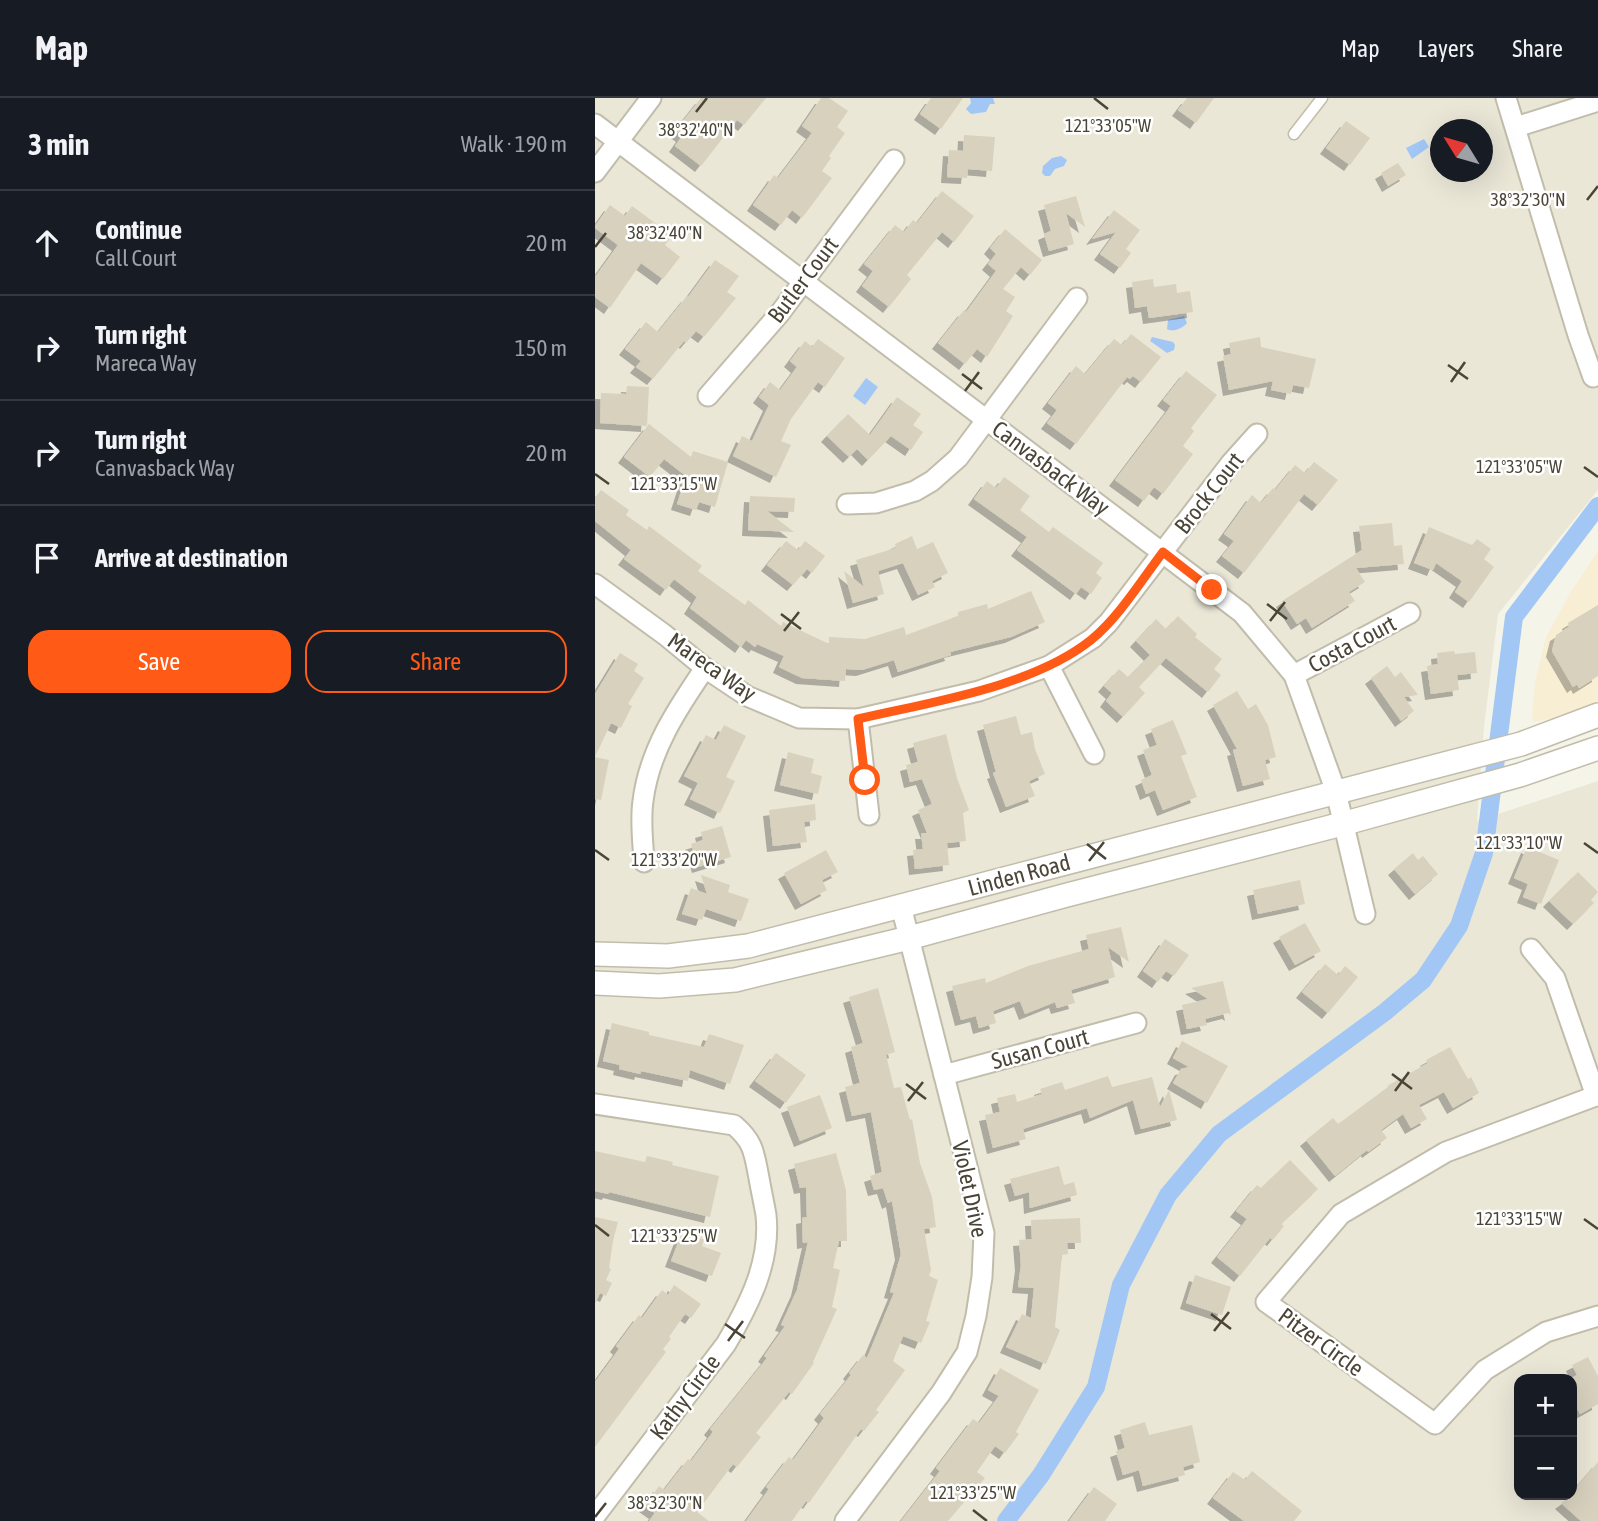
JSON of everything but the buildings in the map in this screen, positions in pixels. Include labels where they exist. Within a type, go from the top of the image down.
[{"type":"street","points":[[595,172],[651,98]]},
{"type":"street","points":[[1506,98],[1573,322],[1593,377]]},
{"type":"street","points":[[1516,127],[1598,101]]},
{"type":"street","name":"Canvasback Way","points":[[595,124],[1242,612],[1294,675],[1336,792],[1365,914]]},
{"type":"street","name":"Butler Court","points":[[708,396],[780,313],[894,160]]},
{"type":"street","points":[[847,504],[876,503],[915,491],[932,481],[958,458],[1077,298]]},
{"type":"street","name":"Brock Court","points":[[1163,552],[1231,463],[1257,434]]},
{"type":"street","name":"Mareca Way","points":[[595,584],[705,668],[747,696],[799,718],[858,719],[979,691],[1049,666],[1093,638],[1109,622],[1163,552]]},
{"type":"street","name":"Costa Court","points":[[1294,675],[1410,614]]},
{"type":"street","points":[[1049,666],[1094,754]]},
{"type":"street","points":[[644,862],[643,802],[650,764],[674,713],[705,668]]},
{"type":"street","name":"Linden Road","points":[[595,954],[668,956],[748,946],[1521,744],[1598,715]]},
{"type":"street","points":[[858,719],[869,815]]},
{"type":"street","name":"Linden Road","points":[[595,983],[659,986],[735,980],[909,938],[1469,790],[1598,748]]},
{"type":"street","name":"Violet Drive","points":[[845,1521],[941,1393],[967,1352],[982,1277],[983,1233],[901,906]]},
{"type":"street","points":[[1531,949],[1555,978],[1597,1095]]},
{"type":"street","name":"Susan Court","points":[[944,1075],[1136,1023]]},
{"type":"street","name":"Pitzer Circle","points":[[1597,1095],[1446,1152],[1341,1214],[1266,1302],[1435,1424],[1485,1370],[1546,1332],[1598,1316]]},
{"type":"street","name":"Kathy Circle","points":[[595,1104],[734,1125],[749,1138],[766,1217],[758,1282],[744,1314],[726,1344],[595,1516]]},
{"type":"lane","points":[[1294,134],[1322,98]]},
{"type":"shaded area","points":[[595,98],[1598,98],[1598,490],[1498,614],[1484,727],[1477,821],[1598,781],[1598,1521],[595,1521]]},
{"type":"shaded area","points":[[1598,551],[1598,701],[1567,715],[1534,722],[1532,715],[1535,682],[1546,637]]},
{"type":"water","points":[[970,98],[993,98],[995,104],[990,104],[986,112],[971,114],[966,109],[971,103]]},
{"type":"water","points":[[1424,139],[1429,147],[1412,159],[1406,148]]},
{"type":"water","points":[[1061,156],[1067,160],[1064,166],[1055,169],[1050,176],[1045,176],[1042,173],[1043,166],[1052,158]]},
{"type":"water","points":[[1184,316],[1187,323],[1183,327],[1167,329],[1168,320]]},
{"type":"water","points":[[1152,337],[1173,342],[1174,350],[1167,353],[1150,341]]},
{"type":"water","points":[[866,378],[878,387],[865,405],[853,396]]},
{"type":"waterway","points":[[1006,1521],[1041,1475],[1096,1387],[1121,1285],[1168,1195],[1219,1134],[1385,1012],[1423,980],[1459,926],[1484,853],[1514,617],[1598,506]]},
{"type":"route","points":[[865,780],[858,719],[979,691],[1049,666],[1093,638],[1109,622],[1163,552],[1212,590]]}]
